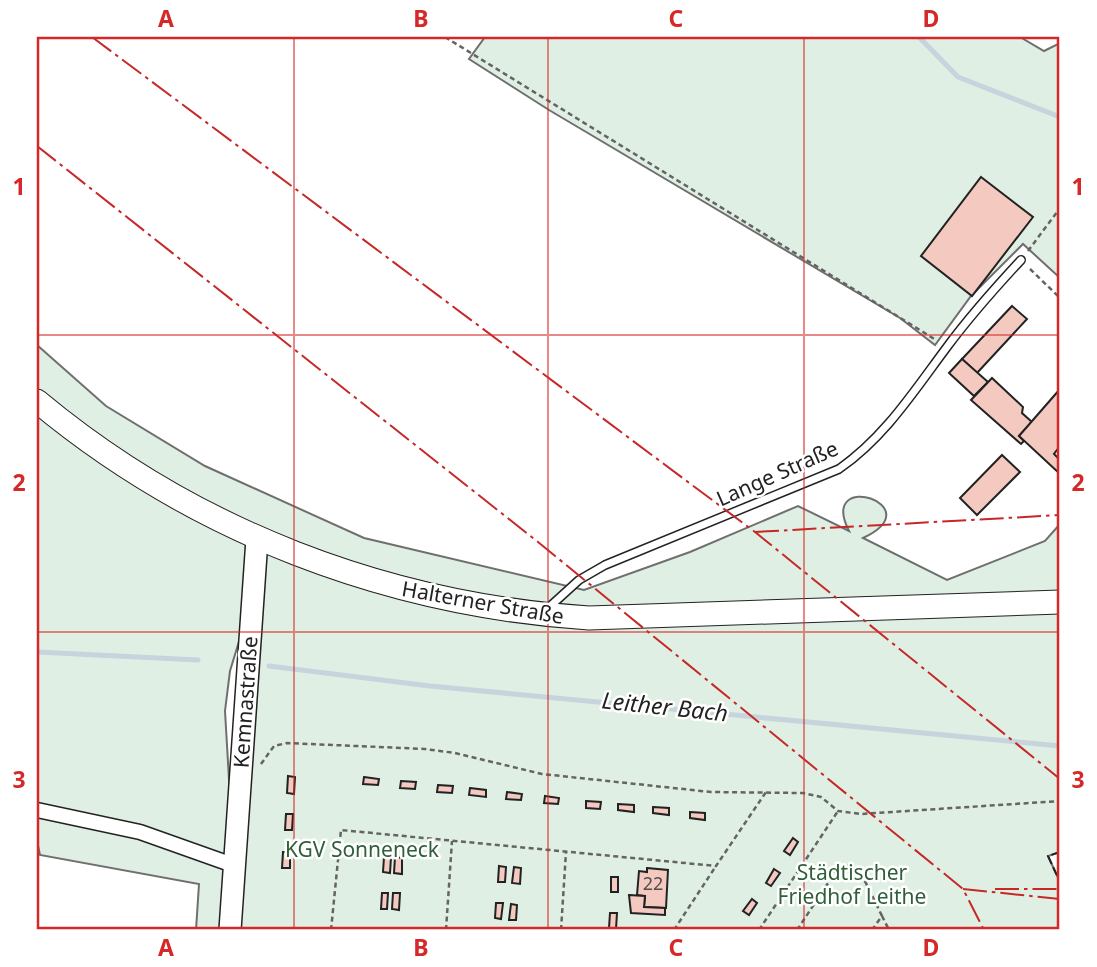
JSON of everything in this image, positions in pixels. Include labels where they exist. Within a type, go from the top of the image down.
[{"type":"main road","name":"Halterner Straße","points":[[37,401],[94,446],[141,476],[257,539],[374,581],[436,598],[541,615],[589,618],[715,616],[1060,602]]},
{"type":"street","name":"Kemnastraße","points":[[230,930],[257,539]]},
{"type":"street","points":[[37,810],[140,832],[233,865]]},
{"type":"lane","name":"Lange Straße","points":[[541,615],[569,588],[605,565],[839,469],[880,435],[975,309],[1021,260]]},
{"type":"path","points":[[445,37],[901,317],[946,348]]},
{"type":"path","points":[[1060,208],[1021,260],[1060,298]]},
{"type":"path","points":[[258,772],[264,757],[274,746],[287,743],[425,750],[464,755],[542,774],[711,792],[767,792],[821,797],[838,811],[861,814],[1060,801]]},
{"type":"path","points":[[674,930],[767,792]]},
{"type":"path","points":[[759,930],[838,811]]},
{"type":"path","points":[[331,930],[341,830],[716,866]]},
{"type":"path","points":[[446,930],[452,841]]},
{"type":"path","points":[[561,930],[566,852]]},
{"type":"path","points":[[797,930],[838,868],[845,864],[859,869],[889,930]]},
{"type":"path","points":[[872,930],[882,916]]},
{"type":"green space","points":[[485,37],[1020,37],[1044,51],[1060,43],[1060,278],[1023,244],[971,296],[935,345],[900,318],[549,110],[469,59]]},
{"type":"green space","points":[[37,345],[106,406],[205,466],[364,538],[584,590],[690,552],[798,506],[849,531],[843,512],[848,501],[858,497],[871,499],[881,505],[886,514],[881,526],[863,538],[947,580],[1045,541],[1060,524],[1060,598],[541,611],[255,540],[251,602],[230,671],[225,711],[233,848],[257,541],[531,617],[1060,604],[1060,852],[1048,856],[1060,882],[1060,930],[196,930],[199,884],[40,855],[37,841]]},
{"type":"building","points":[[981,177],[1033,217],[972,296],[921,256]]},
{"type":"building","points":[[1012,306],[1027,319],[977,373],[962,359]]},
{"type":"building","points":[[962,359],[988,382],[974,396],[949,373]]},
{"type":"building","points":[[992,378],[1023,407],[1022,413],[1032,422],[1019,436],[1024,441],[1021,444],[971,400]]},
{"type":"building","points":[[1060,389],[1060,446],[1054,454],[1060,460],[1060,474],[1019,436]]},
{"type":"building","points":[[1002,455],[1020,472],[977,515],[960,498]]},
{"type":"building","points":[[288,776],[295,777],[294,794],[287,793]]},
{"type":"building","points":[[364,777],[379,779],[378,785],[363,784]]},
{"type":"building","points":[[401,781],[416,782],[415,789],[400,788]]},
{"type":"building","points":[[438,785],[453,786],[452,793],[437,792]]},
{"type":"building","points":[[470,788],[486,790],[486,797],[469,795]]},
{"type":"building","points":[[507,792],[522,794],[521,800],[506,799]]},
{"type":"building","points":[[545,796],[559,798],[558,804],[544,803]]},
{"type":"building","points":[[586,801],[601,802],[600,809],[586,808]]},
{"type":"building","points":[[618,804],[634,805],[634,812],[618,810]]},
{"type":"building","points":[[653,807],[669,808],[669,815],[653,813]]},
{"type":"building","points":[[690,812],[705,813],[705,820],[690,818]]},
{"type":"building","points":[[286,814],[293,814],[292,830],[285,830]]},
{"type":"building","points":[[793,838],[798,842],[790,855],[784,851]]},
{"type":"building","points":[[283,852],[290,852],[290,868],[282,868]]},
{"type":"building","points":[[384,857],[391,857],[390,873],[383,872]]},
{"type":"building","points":[[395,857],[402,858],[402,874],[394,873]]},
{"type":"building","points":[[499,866],[506,867],[505,882],[498,882]]},
{"type":"building","points":[[514,867],[521,868],[520,884],[512,883]]},
{"type":"building","points":[[647,868],[668,870],[666,908],[644,907],[645,896],[637,895],[639,871],[647,872]]},
{"type":"building","points":[[774,869],[780,873],[771,886],[766,883]]},
{"type":"building","points":[[611,877],[618,877],[618,892],[611,892]]},
{"type":"building","points":[[382,893],[388,893],[387,909],[381,909]]},
{"type":"building","points":[[393,893],[400,893],[399,910],[392,909]]},
{"type":"building","points":[[629,895],[645,896],[644,907],[665,908],[665,915],[631,913]]},
{"type":"building","points":[[752,899],[757,903],[749,915],[743,911]]},
{"type":"building","points":[[496,903],[503,903],[501,919],[495,918]]},
{"type":"building","points":[[511,904],[517,905],[516,920],[509,920]]},
{"type":"building","points":[[610,913],[617,913],[616,929],[609,928]]},
{"type":"waterway","points":[[919,37],[958,77],[1060,117]]},
{"type":"waterway","name":"Leither Bach","points":[[37,652],[198,660]]},
{"type":"waterway","name":"Leither Bach","points":[[269,666],[430,686],[1060,746]]},
{"type":"fence","points":[[1060,852],[1048,856],[1060,882]]},
{"type":"power","points":[[92,37],[755,532],[1060,779]]},
{"type":"power","points":[[37,146],[538,542],[963,889],[984,930]]},
{"type":"power","points":[[755,532],[1060,515]]},
{"type":"power","points":[[963,889],[1060,899]]},
{"type":"power","points":[[995,889],[1060,889]]},
{"type":"park label","name":"KGV Sonneneck","points":[[362,849]]},
{"type":"park label","name":"Städtischer Friedhof Leithe","points":[[852,884]]}]
